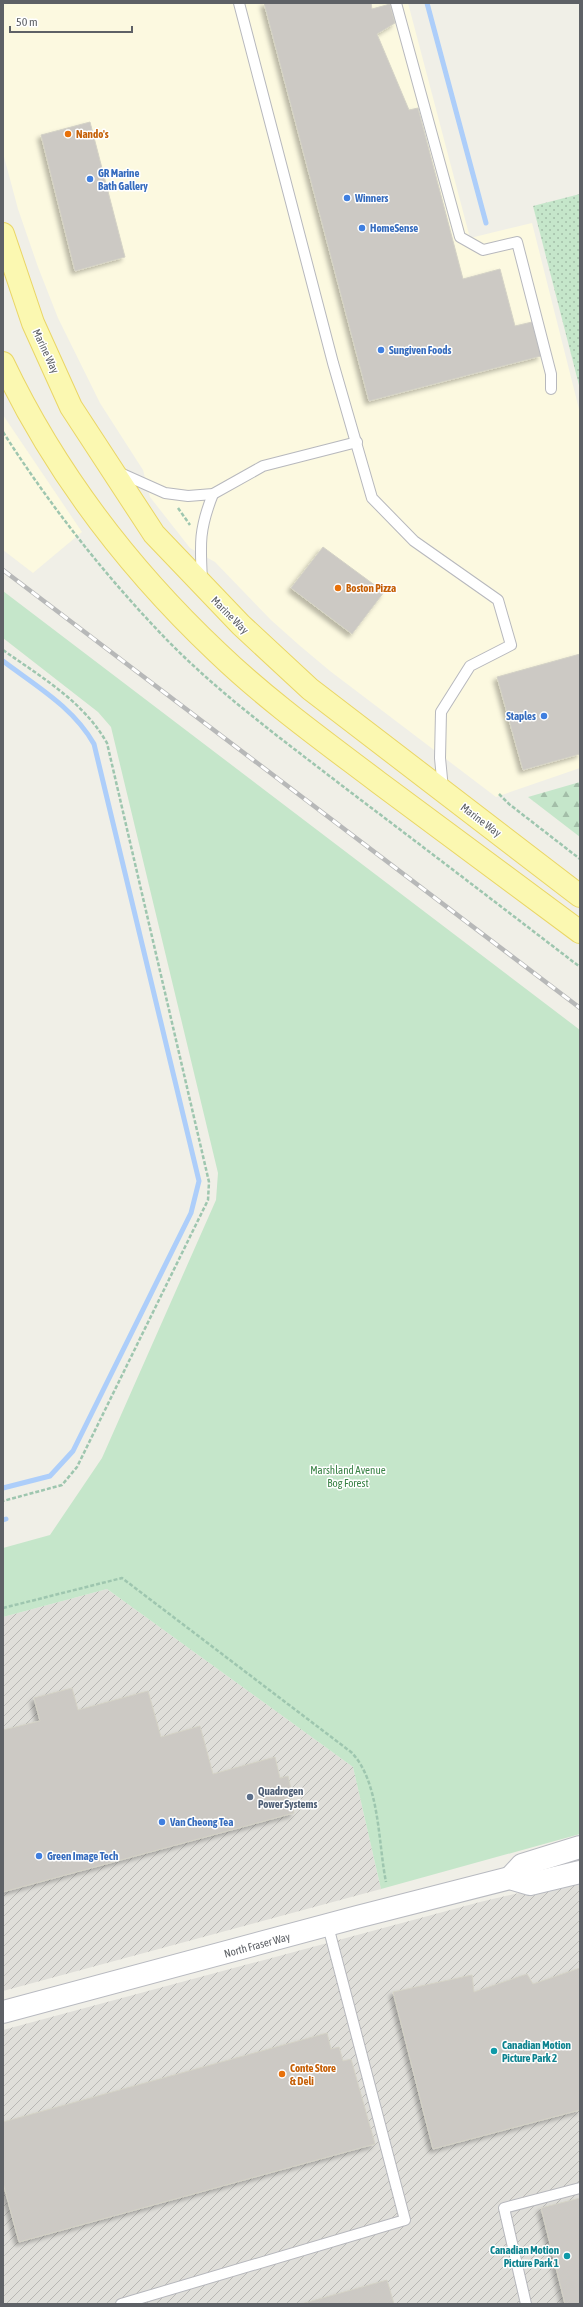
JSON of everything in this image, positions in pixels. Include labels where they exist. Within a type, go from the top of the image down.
[{"type":"main road","name":"Marine Way","points":[[3,234],[33,323],[68,400],[154,534],[246,631],[310,689],[580,896]]},
{"type":"main road","points":[[3,363],[71,483],[115,542],[151,584],[218,653],[279,706],[580,932]]},
{"type":"street","points":[[580,1847],[522,1864],[510,1878],[530,1884],[580,1872]]},
{"type":"street","name":"North Fraser Way","points":[[3,2012],[510,1878]]},
{"type":"lane","points":[[239,3],[333,363],[372,498],[414,541],[498,600],[511,645],[470,666],[442,712],[440,758],[444,792]]},
{"type":"lane","points":[[396,3],[460,237],[483,250],[517,242],[551,374],[550,389]]},
{"type":"lane","points":[[111,468],[165,493],[188,496],[213,494],[264,466],[357,442]]},
{"type":"lane","points":[[202,585],[200,536],[204,515],[213,494]]},
{"type":"lane","points":[[121,2304],[405,2220],[328,1926]]},
{"type":"lane","points":[[526,2304],[504,2208],[580,2188]]},
{"type":"path","points":[[173,502],[192,527]]},
{"type":"path","points":[[3,650],[77,704],[96,724],[107,743],[209,1182],[208,1200],[77,1467],[62,1485],[3,1501]]},
{"type":"path","points":[[500,794],[509,804],[580,859]]},
{"type":"path","points":[[3,1608],[122,1578],[351,1752],[361,1762],[377,1821],[386,1882]]},
{"type":"shaded area","points":[[3,3],[408,3],[470,238],[532,223],[580,413],[580,768],[496,797],[330,671],[299,645],[271,620],[215,562],[190,548],[150,497],[143,470],[100,403],[58,318],[38,267],[18,209],[3,153]]},
{"type":"shaded area","points":[[3,415],[82,532],[33,573],[3,550]]},
{"type":"shaded area","points":[[107,1589],[353,1767],[381,1889],[3,1991],[3,1617]]},
{"type":"shaded area","points":[[580,1879],[580,2304],[3,2304],[3,2030],[480,1902]]},
{"type":"green space","points":[[580,194],[580,389],[533,206]]},
{"type":"green space","name":"Marshland Avenue Bog Forest","points":[[3,591],[580,1030],[580,1834],[381,1889],[353,1767],[107,1589],[3,1617],[3,1548],[50,1535],[102,1458],[216,1200],[218,1173],[111,727],[98,712],[3,638]]},
{"type":"green space","points":[[580,782],[580,837],[528,797]]},
{"type":"building","points":[[264,3],[371,3],[372,9],[390,4],[395,23],[377,34],[409,110],[418,108],[463,279],[500,269],[515,326],[532,322],[541,356],[369,401]]},
{"type":"building","points":[[90,122],[125,257],[75,271],[41,135]]},
{"type":"building","points":[[323,547],[384,592],[352,634],[291,588]]},
{"type":"building","name":"Staples","points":[[580,654],[580,754],[523,770],[497,677]]},
{"type":"building","points":[[72,1688],[78,1710],[148,1691],[161,1737],[200,1726],[213,1774],[275,1757],[280,1778],[288,1776],[291,1789],[288,1790],[294,1813],[3,1892],[3,1730],[40,1721],[34,1698]]},
{"type":"building","name":"Canadian Motion Picture Park 2","points":[[580,1968],[580,2110],[433,2149],[393,1992],[472,1975],[474,1992],[527,1974],[533,1984]]},
{"type":"building","points":[[327,2033],[331,2049],[339,2047],[343,2061],[351,2059],[375,2144],[19,2242],[3,2183],[3,2122]]},
{"type":"building","name":"Canadian Motion Picture Park 1","points":[[580,2198],[580,2304],[565,2304],[541,2208]]},
{"type":"building","points":[[387,2280],[394,2304],[301,2304]]},
{"type":"waterway","points":[[427,3],[486,223]]},
{"type":"waterway","points":[[3,661],[41,688],[65,708],[76,719],[94,744],[199,1181],[191,1213],[73,1451],[50,1476],[3,1488]]},
{"type":"railway","points":[[3,570],[580,1008]]},
{"type":"place","name":"Nando's","points":[[68,134]]},
{"type":"place","name":"GR Marine Bath Gallery","points":[[90,179]]},
{"type":"place","name":"Winners","points":[[347,198]]},
{"type":"place","name":"HomeSense","points":[[362,228]]},
{"type":"place","name":"Sungiven Foods","points":[[381,350]]},
{"type":"place","name":"Boston Pizza","points":[[338,588]]},
{"type":"place","name":"Staples","points":[[544,716]]},
{"type":"place","name":"Quadrogen Power Systems","points":[[250,1797]]},
{"type":"place","name":"Van Cheong Tea","points":[[162,1822]]},
{"type":"place","name":"Green Image Tech","points":[[39,1856]]},
{"type":"place","name":"Canadian Motion Picture Park 2","points":[[494,2051]]},
{"type":"place","name":"Conte Store & Deli","points":[[282,2074]]},
{"type":"place","name":"Canadian Motion Picture Park 1","points":[[567,2256]]}]
